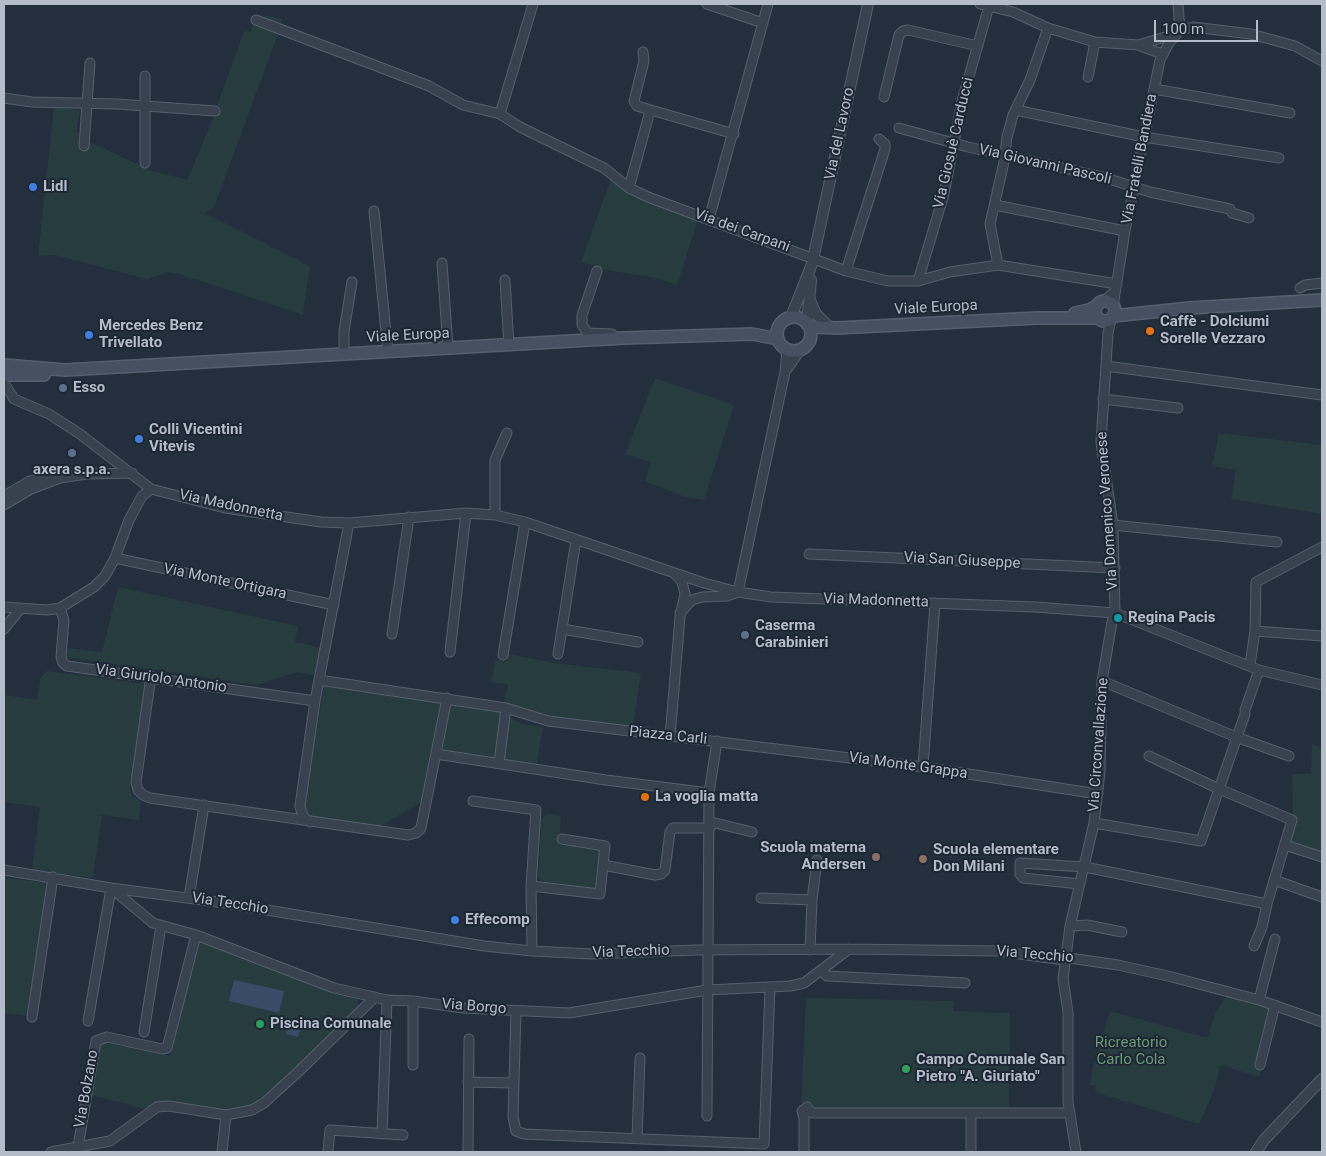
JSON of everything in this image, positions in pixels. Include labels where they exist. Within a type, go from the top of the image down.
[{"type":"main road","name":"Viale Europa","points":[[807,324],[815,327],[833,328],[1037,318],[1082,312],[1178,310],[1322,300]]},
{"type":"main road","points":[[800,318],[807,324],[810,333],[805,346],[787,349],[778,339],[777,334],[786,320],[800,318]]},
{"type":"main road","name":"Viale Europa","points":[[752,334],[786,320]]},
{"type":"main road","name":"Viale Europa","points":[[805,346],[822,332],[833,328]]},
{"type":"main road","name":"Viale Europa","points":[[4,366],[65,370],[624,338],[752,334],[778,339]]},
{"type":"main road","name":"Viale Europa","points":[[4,375],[46,375],[65,370]]},
{"type":"street","points":[[500,114],[533,4]]},
{"type":"street","points":[[707,4],[762,23]]},
{"type":"street","points":[[709,219],[734,134],[741,100],[768,4]]},
{"type":"street","name":"Via del Lavoro","points":[[807,324],[813,261],[868,4]]},
{"type":"street","points":[[980,4],[1011,8],[1048,28],[1095,42],[1138,45],[1164,52]]},
{"type":"street","points":[[1178,4],[1178,32]]},
{"type":"street","name":"Via Giosuè Carducci","points":[[918,280],[944,194],[952,142],[989,6]]},
{"type":"street","name":"Via dei Carpani","points":[[256,20],[429,86],[463,105],[500,114],[520,127],[604,168],[629,188],[813,261],[888,281],[918,280],[950,272],[998,265],[1115,288]]},
{"type":"street","points":[[1138,45],[1193,27],[1208,28],[1251,34],[1295,46],[1322,59]]},
{"type":"street","points":[[998,265],[990,224],[1009,129],[1016,110],[1027,90],[1048,28]]},
{"type":"street","points":[[884,97],[899,35],[903,31],[908,30],[978,46]]},
{"type":"street","name":"Via Fratelli Bandiera","points":[[1106,312],[1115,288],[1154,89],[1164,52],[1178,32]]},
{"type":"street","points":[[1152,41],[1164,52]]},
{"type":"street","points":[[1088,77],[1095,42]]},
{"type":"street","points":[[643,52],[644,61],[634,101],[637,106],[734,134]]},
{"type":"street","points":[[84,146],[89,104],[90,62]]},
{"type":"street","points":[[145,76],[145,163]]},
{"type":"street","points":[[1154,89],[1290,113]]},
{"type":"street","points":[[5,99],[144,106],[215,112]]},
{"type":"street","points":[[1016,110],[1144,137],[1279,158]]},
{"type":"street","points":[[629,188],[650,111]]},
{"type":"street","name":"Via Giovanni Pascoli","points":[[899,128],[1230,209],[1232,212],[1249,218]]},
{"type":"street","points":[[846,271],[885,149],[885,143],[879,139]]},
{"type":"street","points":[[995,205],[1125,230]]},
{"type":"street","points":[[374,211],[388,352]]},
{"type":"street","name":"Via del Lavoro","points":[[786,320],[813,261]]},
{"type":"street","points":[[442,263],[448,348]]},
{"type":"street","points":[[597,271],[582,315],[585,332],[620,334],[624,338]]},
{"type":"street","points":[[506,280],[510,346]]},
{"type":"street","points":[[344,354],[344,331],[352,282]]},
{"type":"street","points":[[1300,288],[1305,284],[1322,283]]},
{"type":"street","points":[[809,298],[816,314],[833,328]]},
{"type":"street","name":"Via Domenico Veronese","points":[[1106,312],[1108,333],[1101,442],[1113,525],[1114,617]]},
{"type":"street","points":[[786,372],[805,346]]},
{"type":"street","points":[[688,597],[727,596],[738,592],[786,372],[787,349]]},
{"type":"street","points":[[1106,366],[1322,395]]},
{"type":"street","name":"Via Madonnetta","points":[[4,383],[14,399],[49,414],[80,434],[152,489],[225,508],[321,522],[349,523],[466,513],[495,515],[525,522],[704,583],[738,592],[771,597],[1092,609],[1250,665],[1259,670],[1322,685]]},
{"type":"street","points":[[1103,399],[1178,408]]},
{"type":"street","points":[[495,515],[495,460],[507,433]]},
{"type":"street","points":[[4,496],[30,481],[58,473],[132,474]]},
{"type":"street","points":[[4,505],[31,490],[60,478],[87,474]]},
{"type":"street","points":[[4,607],[20,609],[60,608],[94,587],[105,576],[115,558],[142,496],[152,489]]},
{"type":"street","points":[[450,652],[466,513]]},
{"type":"street","points":[[392,634],[409,517]]},
{"type":"street","points":[[503,655],[525,522]]},
{"type":"street","points":[[287,819],[294,816],[300,806],[315,701],[349,523]]},
{"type":"street","points":[[1113,525],[1276,542]]},
{"type":"street","points":[[558,654],[576,540]]},
{"type":"street","points":[[1250,665],[1256,630],[1256,582],[1322,546]]},
{"type":"street","name":"Via San Giuseppe","points":[[809,554],[1114,568]]},
{"type":"street","name":"Via Monte Ortigara","points":[[115,558],[334,605]]},
{"type":"street","points":[[674,573],[682,582],[688,597]]},
{"type":"street","points":[[670,737],[680,613],[688,597],[704,583]]},
{"type":"street","points":[[923,767],[935,602]]},
{"type":"street","name":"Via Giuriolo Antonio","points":[[60,608],[64,620],[61,656],[63,663],[68,666],[152,676],[315,701]]},
{"type":"street","points":[[4,629],[20,609]]},
{"type":"street","name":"Via Circonvallazione","points":[[1076,1152],[1067,1077],[1068,1012],[1063,979],[1064,960],[1094,823],[1098,794],[1102,682],[1114,617]]},
{"type":"street","points":[[562,629],[638,642]]},
{"type":"street","points":[[1256,630],[1322,636]]},
{"type":"street","points":[[1094,823],[1200,841],[1259,670]]},
{"type":"street","points":[[152,676],[136,782],[138,790],[150,798],[408,835],[416,833],[420,828],[447,698]]},
{"type":"street","name":"Piazza Carli","points":[[319,680],[506,708],[548,721],[670,737],[717,741],[709,793],[707,1116]]},
{"type":"street","points":[[1102,682],[1236,737],[1289,756]]},
{"type":"street","points":[[499,763],[506,708]]},
{"type":"street","name":"Via Monte Grappa","points":[[717,741],[923,767],[1098,794]]},
{"type":"street","points":[[436,754],[606,780],[709,793]]},
{"type":"street","points":[[1149,756],[1292,820],[1262,927],[1254,946]]},
{"type":"street","points":[[473,801],[536,810],[532,886],[532,951]]},
{"type":"street","points":[[189,898],[204,805]]},
{"type":"street","points":[[300,806],[303,817],[310,822]]},
{"type":"street","points":[[603,865],[655,875],[661,874],[664,870],[670,832],[673,828],[710,825],[752,832]]},
{"type":"street","points":[[532,886],[600,894],[605,846],[562,839]]},
{"type":"street","points":[[1286,845],[1322,857]]},
{"type":"street","points":[[810,950],[812,900],[817,860]]},
{"type":"street","points":[[1080,884],[1023,878],[1020,874],[1020,863],[1085,867],[1267,904]]},
{"type":"street","name":"Via Tecchio","points":[[4,870],[484,946],[532,951],[592,954],[708,950],[849,949],[997,952],[1064,960],[1069,958],[1118,964],[1259,1000],[1322,1022]]},
{"type":"street","points":[[32,1017],[53,877]]},
{"type":"street","points":[[1274,880],[1322,897]]},
{"type":"street","points":[[88,1021],[111,888]]},
{"type":"street","name":"Via Borgo","points":[[111,888],[142,916],[161,926],[196,935],[334,988],[387,1000],[413,1001],[463,1008],[569,1013],[707,990],[770,988],[804,983],[849,949]]},
{"type":"street","points":[[761,898],[812,900]]},
{"type":"street","points":[[1070,926],[1086,925],[1122,932]]},
{"type":"street","points":[[144,1032],[161,926]]},
{"type":"street","name":"Via Bolzano","points":[[78,1147],[94,1045],[99,1039],[107,1037],[162,1050],[167,1048],[196,935]]},
{"type":"street","points":[[1259,1000],[1276,939]]},
{"type":"street","points":[[822,971],[827,976],[965,982]]},
{"type":"street","points":[[516,1011],[513,1117],[516,1131],[524,1134],[764,1144],[770,988]]},
{"type":"street","points":[[51,1152],[62,1152],[78,1147],[110,1142],[157,1107],[169,1106],[226,1115],[252,1110],[264,1103],[375,997]]},
{"type":"street","points":[[382,1134],[387,1000]]},
{"type":"street","points":[[413,1001],[413,1065]]},
{"type":"street","points":[[1260,1065],[1275,1005]]},
{"type":"street","points":[[468,1152],[469,1039]]},
{"type":"street","points":[[637,1138],[640,1058]]},
{"type":"street","points":[[1256,1152],[1264,1140],[1322,1079]]},
{"type":"street","points":[[468,1082],[513,1082]]},
{"type":"street","points":[[804,1152],[804,1118],[802,1111],[807,1107],[812,1113],[1070,1113]]},
{"type":"street","points":[[971,1152],[972,1114]]},
{"type":"street","points":[[222,1152],[226,1115]]},
{"type":"street","points":[[328,1152],[330,1130],[403,1135]]},
{"type":"green space","points":[[266,16],[281,18],[281,26],[214,207],[205,213],[310,266],[303,315],[176,273],[168,272],[147,279],[55,255],[38,256],[54,106],[80,111],[76,132],[80,133],[85,140],[153,171],[187,180],[210,126],[244,31],[250,32],[256,20]]},
{"type":"green space","points":[[612,176],[699,217],[677,285],[652,277],[606,270],[581,262]]},
{"type":"green space","points":[[655,378],[734,405],[704,500],[685,497],[645,481],[651,462],[625,454]]},
{"type":"green space","points":[[1219,433],[1322,445],[1322,514],[1231,499],[1236,470],[1212,466]]},
{"type":"green space","points":[[118,587],[298,626],[295,642],[322,648],[316,676],[298,672],[256,685],[66,657],[68,648],[102,652]]},
{"type":"green space","points":[[508,654],[555,663],[641,673],[633,727],[547,716],[529,712],[504,702],[508,685],[491,682],[495,661],[507,661]]},
{"type":"green space","points":[[47,671],[146,684],[130,787],[132,796],[141,802],[139,820],[102,815],[93,878],[32,870],[40,807],[4,802],[4,695],[37,700],[40,679]]},
{"type":"green space","points":[[324,686],[500,712],[522,724],[543,727],[537,764],[433,749],[422,802],[379,827],[308,816],[303,809]]},
{"type":"green space","points":[[1312,744],[1322,748],[1322,858],[1289,845],[1297,818],[1293,815],[1292,774],[1311,774]]},
{"type":"green space","points":[[548,813],[561,817],[559,841],[601,848],[598,890],[545,883],[538,877],[542,818]]},
{"type":"green space","points":[[4,878],[49,883],[29,1016],[4,1013]]},
{"type":"green space","name":"Piscina Comunale","points":[[207,941],[322,988],[356,996],[359,1005],[292,1074],[262,1100],[247,1108],[215,1109],[157,1105],[141,1108],[91,1095],[101,1042],[171,1056],[195,952],[199,945]]},
{"type":"green space","name":"Ricreatorio Carlo Cola","points":[[1227,995],[1279,1010],[1259,1077],[1221,1065],[1211,1098],[1199,1124],[1095,1092],[1096,1086],[1090,1085],[1093,1067],[1110,1011],[1208,1038],[1215,1013]]},
{"type":"green space","name":"Campo Comunale San Pietro \"A. Giuriato\"","points":[[806,998],[954,1001],[953,1011],[1010,1013],[1009,1109],[815,1109],[811,1104],[801,1103]]},
{"type":"water","points":[[234,980],[284,991],[279,1013],[229,1001]]},
{"type":"water","points":[[288,1021],[301,1024],[298,1037],[286,1034]]},
{"type":"place","name":"Lidl","points":[[33,187]]},
{"type":"place","name":"Caffè - Dolciumi Sorelle Vezzaro","points":[[1150,331]]},
{"type":"place","name":"Mercedes Benz Trivellato","points":[[89,335]]},
{"type":"place","name":"Esso","points":[[63,388]]},
{"type":"place","name":"Colli Vicentini Vitevis","points":[[139,439]]},
{"type":"place","name":"axera s.p.a.","points":[[72,453]]},
{"type":"place","name":"Regina Pacis","points":[[1118,618]]},
{"type":"place","name":"Caserma Carabinieri","points":[[745,635]]},
{"type":"place","name":"La voglia matta","points":[[645,797]]},
{"type":"place","name":"Scuola materna Andersen","points":[[876,857]]},
{"type":"place","name":"Scuola elementare Don Milani","points":[[923,859]]},
{"type":"place","name":"Effecomp","points":[[455,920]]},
{"type":"place","name":"Piscina Comunale","points":[[260,1024]]},
{"type":"place","name":"Campo Comunale San Pietro \"A. Giuriato\"","points":[[906,1069]]}]
